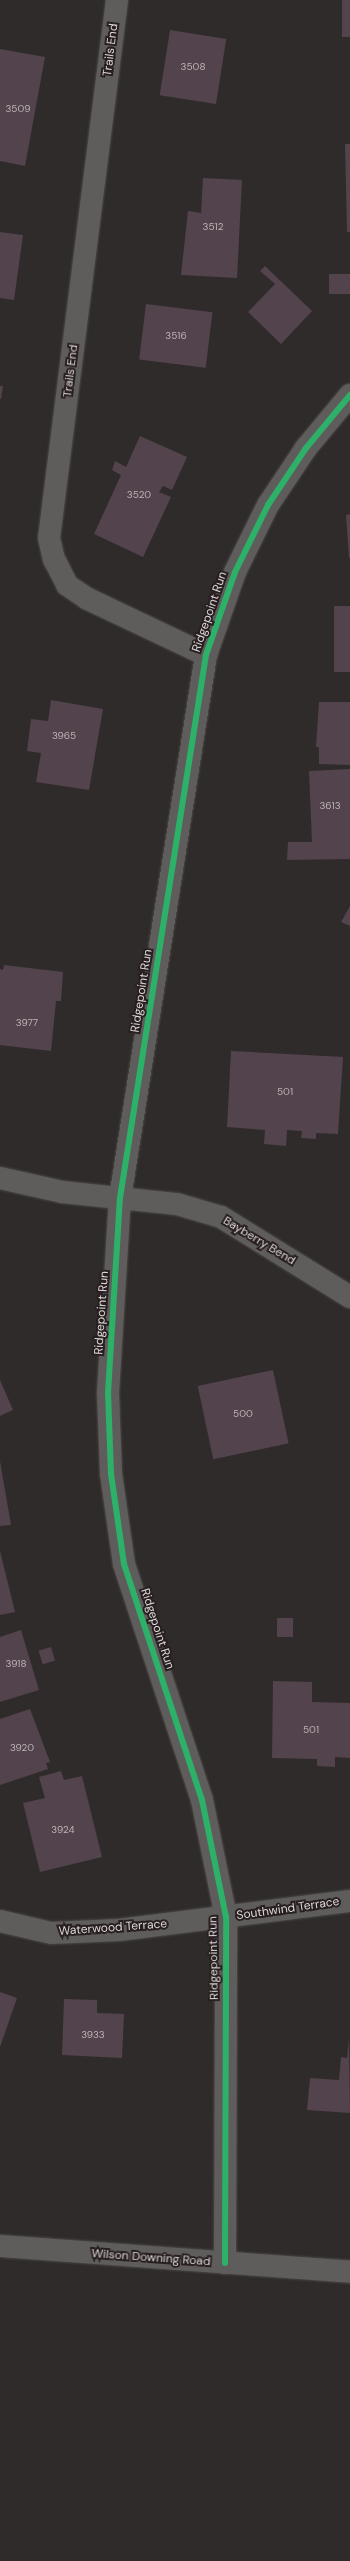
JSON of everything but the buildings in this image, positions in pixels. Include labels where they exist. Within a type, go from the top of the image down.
[{"type":"street","name":"Trails End","points":[[117,0],[50,538],[54,559],[67,585],[88,599],[206,655]]},
{"type":"street","name":"Ridgepoint Run","points":[[225,2263],[226,1917],[202,1800],[124,1564],[111,1474],[108,1393],[120,1198],[206,655],[235,572],[268,505],[306,448],[350,395]]},
{"type":"street","name":"Bayberry Bend","points":[[0,1178],[62,1192],[177,1204],[220,1217],[348,1294]]},
{"type":"street","name":"Southwind Terrace","points":[[226,1917],[350,1900]]},
{"type":"street","name":"Waterwood Terrace","points":[[0,1921],[51,1933],[119,1930],[226,1917]]},
{"type":"street","name":"Wilson Downing Road","points":[[0,2246],[350,2272]]},
{"type":"cycle path","points":[[225,2263],[226,1917],[202,1800],[124,1564],[111,1474],[108,1393],[120,1198],[206,655],[235,572],[268,505],[306,448],[350,395]]}]
